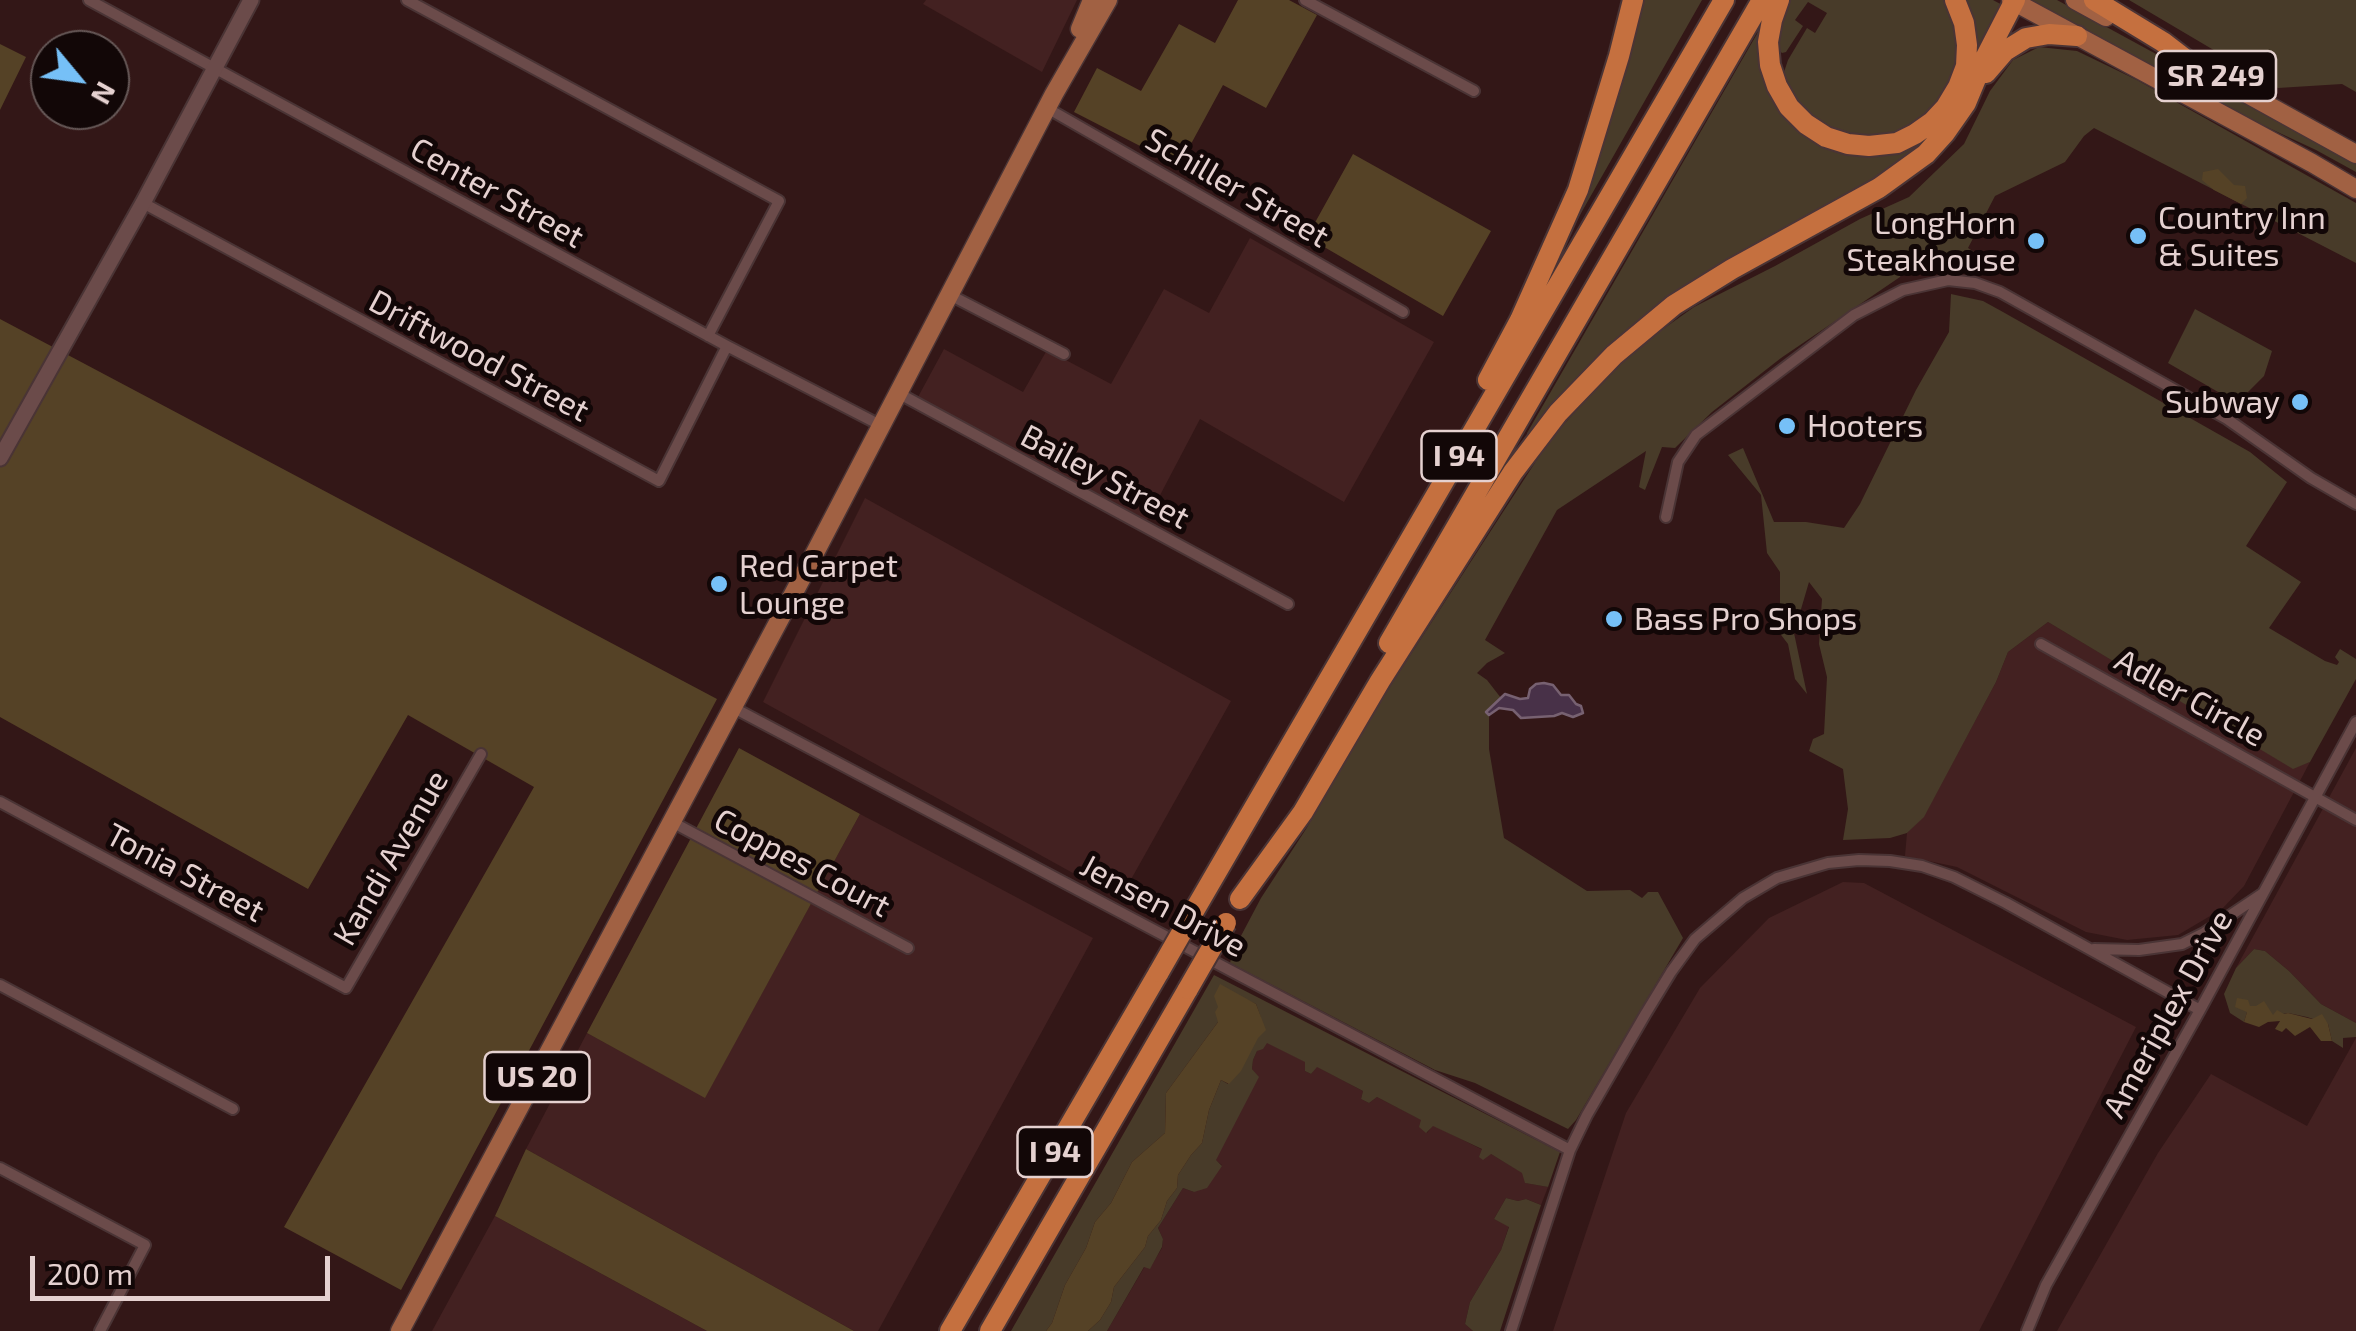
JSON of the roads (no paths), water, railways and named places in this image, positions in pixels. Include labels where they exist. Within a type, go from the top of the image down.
[{"type":"highway","points":[[1394,569],[1520,320],[1578,190],[1633,0]]},
{"type":"highway","name":"I 94","points":[[950,1331],[1724,0]]},
{"type":"highway","name":"I 94","points":[[990,1331],[1762,0]]},
{"type":"highway","points":[[1780,0],[1772,20],[1769,54],[1776,86],[1789,107],[1826,137],[1869,146],[1897,142],[1915,134],[1939,115],[1958,87],[1966,66],[1967,45],[1964,23],[1954,0]]},
{"type":"highway","points":[[2094,0],[2189,62]]},
{"type":"highway","points":[[1972,90],[2013,1]]},
{"type":"highway","points":[[1240,899],[1303,812],[1380,680],[1513,472],[1570,399],[1625,345],[1686,297],[1911,166],[1946,133],[1998,57],[2019,42],[2040,35],[2077,36]]},
{"type":"main road","name":"US 20","points":[[1050,101],[1092,0]]},
{"type":"main road","name":"US 20","points":[[400,1331],[882,426],[1050,101],[1108,0]]},
{"type":"main road","name":"SR 249","points":[[2075,0],[2356,154]]},
{"type":"main road","name":"SR 249","points":[[2013,1],[2356,188]]},
{"type":"street","name":"Center Street","points":[[90,0],[708,336],[882,426]]},
{"type":"street","points":[[0,458],[251,0]]},
{"type":"street","points":[[407,0],[779,201],[708,336]]},
{"type":"street","points":[[1306,0],[1474,90]]},
{"type":"street","name":"Schiller Street","points":[[1050,101],[1403,312]]},
{"type":"street","name":"Driftwood Street","points":[[143,203],[658,481],[727,346]]},
{"type":"street","points":[[1666,517],[1678,462],[1696,436],[1854,316],[1903,290],[1948,280],[1975,283],[2000,292],[2227,419],[2310,478],[2356,504]]},
{"type":"street","points":[[950,296],[1064,354]]},
{"type":"street","name":"Bailey Street","points":[[898,393],[1288,604]]},
{"type":"street","name":"Adler Circle","points":[[2041,644],[2356,820]]},
{"type":"street","name":"Jensen Drive","points":[[732,708],[1570,1150]]},
{"type":"street","name":"Ameriplex Drive","points":[[2027,1331],[2046,1286],[2356,722]]},
{"type":"street","name":"Kandi Avenue","points":[[346,988],[480,754]]},
{"type":"street","name":"Tonia Street","points":[[0,802],[346,988]]},
{"type":"street","name":"Coppes Court","points":[[672,822],[908,948]]},
{"type":"street","points":[[1510,1331],[1570,1150],[1646,1012],[1695,939],[1743,898],[1777,878],[1843,861],[1890,860],[1922,866],[1954,876],[2200,1010]]},
{"type":"street","points":[[2090,949],[2139,950],[2182,944],[2263,894]]},
{"type":"street","points":[[0,984],[233,1109]]},
{"type":"street","points":[[0,1168],[145,1245],[100,1331]]},
{"type":"place","name":"Country Inn & Suites","points":[[2138,236]]},
{"type":"place","name":"LongHorn Steakhouse","points":[[2036,241]]},
{"type":"place","name":"Subway","points":[[2300,402]]},
{"type":"place","name":"Hooters","points":[[1787,426]]},
{"type":"place","name":"Red Carpet Lounge","points":[[719,584]]},
{"type":"place","name":"Bass Pro Shops","points":[[1614,619]]}]
